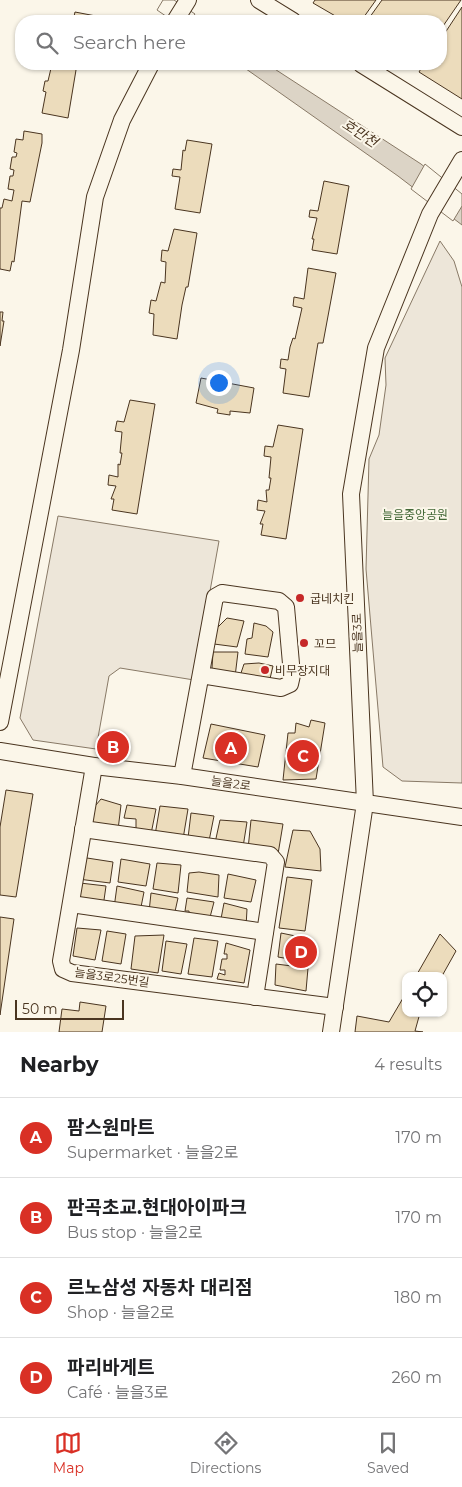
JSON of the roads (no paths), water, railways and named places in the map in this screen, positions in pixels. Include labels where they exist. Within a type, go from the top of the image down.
[{"type":"street","points":[[179,15],[188,0]]},
{"type":"street","points":[[259,0],[283,15]]},
{"type":"street","points":[[0,722],[71,350],[95,197],[122,120],[148,70]]},
{"type":"street","points":[[371,70],[462,127]]},
{"type":"street","name":"늘을3로","points":[[331,1032],[365,803],[351,494],[376,348],[430,214],[460,163]]},
{"type":"street","points":[[182,776],[215,597],[222,593],[279,601],[286,607],[292,675],[290,684],[281,688],[201,675]]},
{"type":"street","name":"늘을2로","points":[[0,751],[94,766],[182,776],[462,817]]},
{"type":"street","name":"늘을3로25번길","points":[[94,766],[61,961],[63,969],[72,973],[335,1007]]},
{"type":"street","points":[[83,829],[270,855],[276,862],[256,997]]},
{"type":"street","points":[[71,904],[265,932]]},
{"type":"water","name":"호만천","points":[[248,70],[276,70],[421,164],[462,197],[462,225],[398,176]]},
{"type":"place","name":"굽네치킨","points":[[300,598]]},
{"type":"place","name":"꼬므","points":[[304,643]]},
{"type":"place","name":"비무장지대","points":[[265,670]]},
{"type":"place","name":"판곡초교.현대아이파크","points":[[113,747]]},
{"type":"place","name":"팜스원마트","points":[[231,748]]},
{"type":"place","name":"르노삼성 자동차 대리점","points":[[303,756]]},
{"type":"place","name":"파리바게트","points":[[301,952]]},
{"type":"park label","name":"늘을중앙공원","points":[[415,514]]}]
